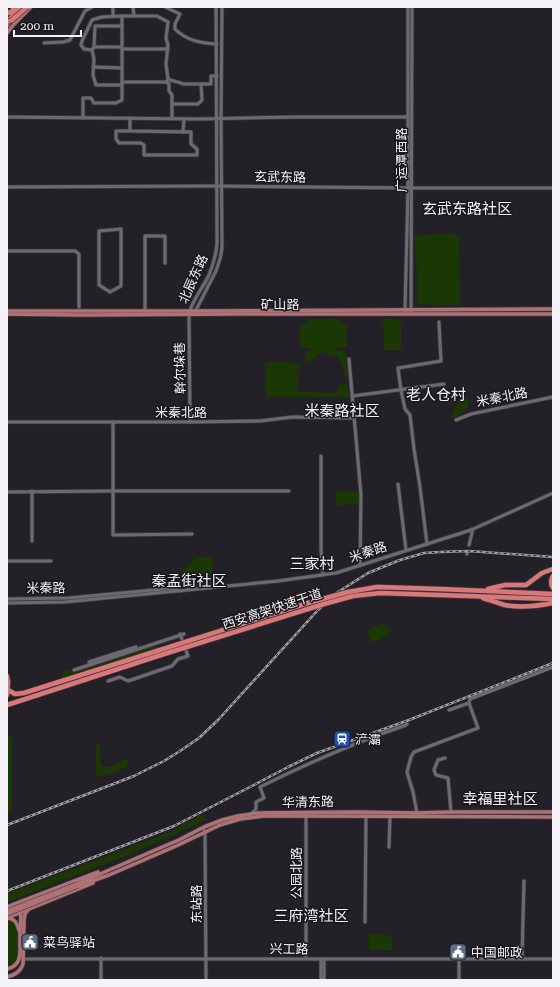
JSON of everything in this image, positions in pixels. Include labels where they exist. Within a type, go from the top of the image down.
[{"type":"highway","points":[[7,13],[11,12],[15,7]]},
{"type":"highway","points":[[7,25],[20,7]]},
{"type":"highway","points":[[7,22],[12,20],[27,7]]},
{"type":"highway","points":[[481,591],[505,585],[526,585],[542,573],[553,569]]},
{"type":"highway","points":[[553,576],[551,584],[553,588]]},
{"type":"highway","name":"西安高架快速干道","points":[[7,705],[308,603],[348,592],[377,587],[553,594]]},
{"type":"highway","name":"西安高架快速干道","points":[[7,692],[12,692],[15,694],[24,693],[362,594],[380,593],[553,599]]},
{"type":"highway","points":[[471,596],[505,605],[538,606],[553,603]]},
{"type":"highway","points":[[7,676],[7,692]]},
{"type":"main road","points":[[7,33],[31,7]]},
{"type":"main road","name":"矿山路","points":[[7,314],[81,315],[553,310]]},
{"type":"main road","name":"矿山路","points":[[7,311],[145,311],[190,313],[195,311],[406,312]]},
{"type":"main road","name":"矿山路","points":[[411,312],[553,314]]},
{"type":"main road","name":"华清东路","points":[[77,885],[109,875],[176,846],[204,830],[240,819],[263,816],[354,812],[553,812]]},
{"type":"main road","name":"华清东路","points":[[77,885],[114,867],[230,818],[258,813],[366,816],[553,817]]},
{"type":"main road","points":[[7,907],[90,874],[114,867]]},
{"type":"main road","points":[[7,918],[23,914],[31,908],[109,875]]},
{"type":"main road","points":[[7,913],[77,885]]},
{"type":"main road","points":[[7,977],[18,971],[23,965],[23,914],[20,902]]},
{"type":"main road","points":[[7,968],[14,966],[19,959],[20,931],[23,914]]},
{"type":"main road","points":[[7,918],[14,920],[20,931]]},
{"type":"street","points":[[44,43],[70,40],[85,11],[92,7]]},
{"type":"street","points":[[113,7],[113,16]]},
{"type":"street","points":[[134,7],[134,16]]},
{"type":"street","points":[[165,7],[180,14],[175,24],[175,29],[181,34],[193,40],[217,44]]},
{"type":"street","name":"北辰东路","points":[[190,313],[193,304],[209,276],[217,244],[216,7]]},
{"type":"street","name":"北辰东路","points":[[195,311],[216,272],[220,259],[222,240],[222,7]]},
{"type":"street","name":"广运潭西路","points":[[406,312],[410,188],[408,117],[408,7]]},
{"type":"street","name":"广运潭西路","points":[[411,312],[410,188],[412,7]]},
{"type":"street","points":[[168,49],[84,49],[81,45],[92,20],[102,16],[157,16],[168,22],[166,38],[168,49],[166,64],[169,92],[172,95],[172,118]]},
{"type":"street","points":[[83,118],[83,98],[91,98],[94,103],[116,103],[122,100],[122,16]]},
{"type":"street","points":[[122,26],[95,26],[92,75],[96,85],[169,82],[179,82],[183,84],[211,84],[211,76],[217,76]]},
{"type":"street","points":[[93,67],[122,68]]},
{"type":"street","points":[[173,104],[198,104],[202,100],[202,84]]},
{"type":"street","points":[[7,117],[184,119],[408,117]]},
{"type":"street","points":[[130,118],[130,131]]},
{"type":"street","points":[[183,132],[184,119]]},
{"type":"street","points":[[116,131],[130,131],[191,132],[191,144],[197,149],[197,155],[144,155],[144,145],[141,143],[119,143],[116,139],[116,131]]},
{"type":"street","name":"玄武东路","points":[[7,187],[222,186],[553,188]]},
{"type":"street","points":[[121,230],[121,286],[110,292],[99,285],[99,231],[121,230]]},
{"type":"street","points":[[145,311],[145,236],[165,236],[165,263]]},
{"type":"street","points":[[7,251],[75,251],[79,254],[79,307]]},
{"type":"street","name":"幹尔垛巷","points":[[190,313],[190,422]]},
{"type":"street","points":[[427,544],[410,414],[405,409],[398,368],[441,361],[439,322]]},
{"type":"street","points":[[349,359],[361,495],[360,566]]},
{"type":"street","points":[[352,396],[444,384]]},
{"type":"street","name":"米秦北路","points":[[456,420],[471,414],[553,397]]},
{"type":"street","name":"米秦北路","points":[[7,422],[190,422],[260,421],[293,418],[354,418]]},
{"type":"street","points":[[114,422],[113,535],[192,534]]},
{"type":"street","points":[[321,456],[321,549],[323,575]]},
{"type":"street","points":[[398,484],[406,550]]},
{"type":"street","points":[[32,491],[32,541]]},
{"type":"street","points":[[7,492],[289,492]]},
{"type":"street","name":"米秦路","points":[[7,603],[65,602],[157,594],[337,573],[472,529],[553,493]]},
{"type":"street","points":[[469,545],[472,529]]},
{"type":"street","points":[[7,561],[51,561]]},
{"type":"street","name":"米秦路","points":[[7,599],[61,598],[174,588],[180,591]]},
{"type":"street","points":[[157,589],[157,594]]},
{"type":"street","points":[[89,662],[182,634]]},
{"type":"street","points":[[74,670],[182,634]]},
{"type":"street","points":[[108,681],[120,677],[128,681],[172,666],[178,659],[188,656],[182,634]]},
{"type":"street","points":[[449,710],[469,703],[470,699],[553,667]]},
{"type":"street","points":[[417,813],[407,772],[410,757],[414,752],[478,728],[469,703]]},
{"type":"street","points":[[251,814],[256,809],[256,802],[264,798],[260,787],[333,752],[407,724]]},
{"type":"street","points":[[445,758],[438,760],[434,770],[436,776],[448,778],[451,812]]},
{"type":"street","name":"公园北路","points":[[306,814],[306,958]]},
{"type":"street","points":[[365,922],[366,816]]},
{"type":"street","points":[[389,847],[390,816]]},
{"type":"street","name":"东站路","points":[[204,830],[206,980]]},
{"type":"street","points":[[522,959],[524,881]]},
{"type":"street","points":[[101,958],[101,980]]},
{"type":"street","name":"兴工路","points":[[24,959],[553,959]]},
{"type":"street","points":[[322,980],[323,959]]},
{"type":"street","points":[[459,959],[459,980]]},
{"type":"green space","points":[[459,234],[460,305],[421,305],[417,301],[415,235]]},
{"type":"green space","points":[[308,319],[340,319],[340,324],[346,324],[347,347],[337,348],[337,350],[316,350],[346,351],[348,377],[345,378],[344,370],[337,357],[322,352],[310,362],[306,363],[306,351],[311,351],[311,348],[300,347],[300,324],[308,324]]},
{"type":"green space","points":[[383,319],[397,319],[401,323],[401,350],[384,350]]},
{"type":"green space","points":[[265,362],[302,363],[296,370],[299,379],[297,391],[333,393],[338,391],[338,385],[348,384],[349,397],[266,397]]},
{"type":"green space","points":[[464,391],[466,391],[469,405],[455,418],[451,418],[451,416]]},
{"type":"green space","points":[[359,491],[359,504],[336,505],[336,492]]},
{"type":"green space","points":[[194,557],[213,557],[212,573],[181,573],[182,569],[190,564]]},
{"type":"green space","points":[[384,622],[391,634],[372,643],[366,632]]},
{"type":"green space","points":[[156,643],[158,648],[62,678],[63,671],[124,651],[124,649],[128,647],[132,652]]},
{"type":"green space","points":[[7,734],[12,739],[12,811],[7,813]]},
{"type":"green space","points":[[96,744],[100,744],[101,766],[112,766],[127,758],[128,767],[97,778]]},
{"type":"green space","points":[[201,815],[206,820],[131,854],[7,902],[7,894],[170,832]]},
{"type":"green space","points":[[7,920],[13,922],[16,927],[17,957],[14,963],[7,966]]},
{"type":"green space","points":[[369,934],[392,935],[392,950],[369,950]]},
{"type":"railway","points":[[7,825],[134,776],[164,761],[199,738],[218,720],[318,610],[338,592],[368,573],[400,560],[424,553],[469,551],[553,557]]},
{"type":"railway","points":[[7,891],[174,826],[317,753],[409,720],[553,663]]},
{"type":"place","name":"浐灞","points":[[342,739]]},
{"type":"place","name":"菜鸟驿站","points":[[30,942]]},
{"type":"place","name":"中国邮政","points":[[458,952]]},
{"type":"district","name":"玄武东路社区","points":[[467,209]]},
{"type":"district","name":"老人仓村","points":[[436,395]]},
{"type":"district","name":"米秦路社区","points":[[342,411]]},
{"type":"district","name":"三家村","points":[[312,564]]},
{"type":"district","name":"秦孟街社区","points":[[189,581]]},
{"type":"district","name":"幸福里社区","points":[[500,799]]},
{"type":"district","name":"三府湾社区","points":[[311,916]]}]
